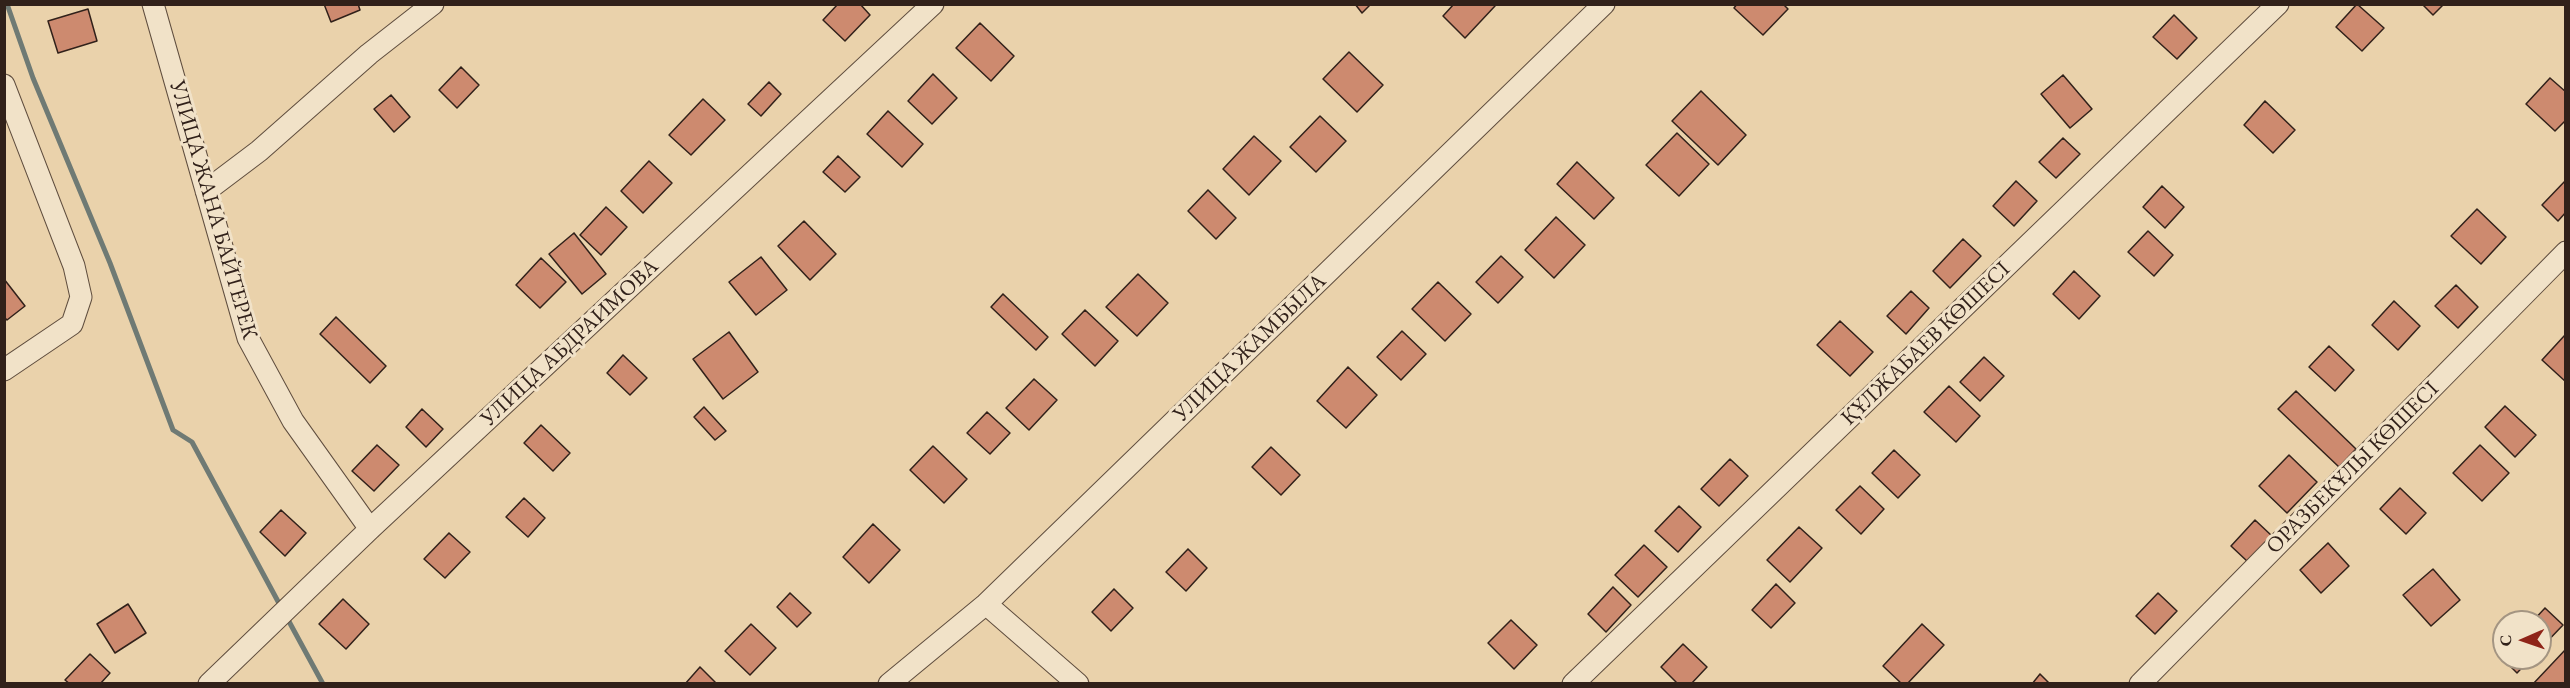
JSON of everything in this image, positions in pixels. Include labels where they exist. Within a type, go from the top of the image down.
[{"type":"street","name":"УЛИЦА ЖАНА БАЙТЕРЕК","points":[[153,4],[248,338],[293,421],[369,529]]},
{"type":"street","points":[[206,191],[259,151],[369,54],[433,4]]},
{"type":"street","name":"УЛИЦА АБДРАИМОВА","points":[[209,684],[369,529],[933,4]]},
{"type":"street","name":"УЛИЦА ЖАМБЫЛА","points":[[889,684],[986,604],[1604,4]]},
{"type":"street","name":"ҚҰЛЖАБАЕВ КӨШЕСІ","points":[[1574,684],[2278,4]]},
{"type":"street","points":[[4,84],[74,266],[81,297],[72,324],[4,370]]},
{"type":"street","name":"ОРАЗБЕКҰЛЫ КӨШЕСІ","points":[[2140,684],[2565,252]]},
{"type":"street","points":[[986,604],[1078,684]]},
{"type":"building","points":[[324,4],[358,4],[360,10],[331,22]]},
{"type":"building","points":[[838,4],[860,4],[870,15],[845,41],[823,20]]},
{"type":"building","points":[[1355,4],[1371,4],[1362,13]]},
{"type":"building","points":[[1454,4],[1494,4],[1495,6],[1465,38],[1443,16]]},
{"type":"building","points":[[1737,4],[1783,4],[1788,9],[1763,35],[1734,8]]},
{"type":"building","points":[[2357,4],[2384,28],[2362,51],[2336,27]]},
{"type":"building","points":[[2422,4],[2444,4],[2433,15]]},
{"type":"building","points":[[88,9],[97,41],[58,53],[48,21]]},
{"type":"building","points":[[2174,15],[2197,38],[2177,59],[2153,37]]},
{"type":"building","points":[[980,23],[1014,56],[991,81],[956,48]]},
{"type":"building","points":[[1349,52],[1383,85],[1357,112],[1323,79]]},
{"type":"building","points":[[461,67],[479,85],[457,108],[439,90]]},
{"type":"building","points":[[933,74],[957,98],[932,124],[908,101]]},
{"type":"building","points":[[2063,75],[2092,109],[2070,128],[2041,94]]},
{"type":"building","points":[[2550,78],[2566,92],[2566,120],[2555,131],[2526,104]]},
{"type":"building","points":[[769,82],[781,94],[761,116],[748,104]]},
{"type":"building","points":[[1701,91],[1746,135],[1718,165],[1672,121]]},
{"type":"building","points":[[391,95],[410,117],[394,132],[374,109]]},
{"type":"building","points":[[703,99],[725,120],[691,155],[669,135]]},
{"type":"building","points":[[2265,101],[2295,130],[2273,153],[2244,125]]},
{"type":"building","points":[[888,111],[923,144],[902,167],[867,134]]},
{"type":"building","points":[[1320,116],[1346,141],[1316,172],[1290,147]]},
{"type":"building","points":[[1677,133],[1709,164],[1679,196],[1646,165]]},
{"type":"building","points":[[1254,136],[1281,161],[1249,195],[1223,169]]},
{"type":"building","points":[[2063,138],[2080,154],[2056,178],[2039,162]]},
{"type":"building","points":[[838,156],[860,177],[845,192],[823,172]]},
{"type":"building","points":[[649,161],[672,183],[643,213],[621,191]]},
{"type":"building","points":[[1577,162],[1614,198],[1594,219],[1557,184]]},
{"type":"building","points":[[2566,180],[2566,212],[2558,221],[2542,205]]},
{"type":"building","points":[[2016,181],[2037,201],[2014,226],[1993,206]]},
{"type":"building","points":[[2162,186],[2184,207],[2165,228],[2143,207]]},
{"type":"building","points":[[1208,190],[1236,218],[1216,239],[1188,211]]},
{"type":"building","points":[[606,207],[627,227],[601,255],[580,235]]},
{"type":"building","points":[[2477,209],[2506,237],[2481,264],[2451,236]]},
{"type":"building","points":[[1556,217],[1585,245],[1554,278],[1525,250]]},
{"type":"building","points":[[804,221],[836,254],[810,280],[778,246]]},
{"type":"building","points":[[2148,231],[2173,255],[2154,276],[2128,252]]},
{"type":"building","points":[[574,233],[606,274],[582,294],[549,254]]},
{"type":"building","points":[[1963,239],[1981,256],[1950,288],[1933,271]]},
{"type":"building","points":[[1501,256],[1523,277],[1498,303],[1476,282]]},
{"type":"building","points":[[761,257],[787,290],[756,315],[729,282]]},
{"type":"building","points":[[541,258],[566,282],[540,308],[516,285]]},
{"type":"building","points":[[2074,271],[2100,296],[2079,319],[2053,294]]},
{"type":"building","points":[[1138,274],[1168,303],[1137,336],[1106,307]]},
{"type":"building","points":[[4,279],[25,306],[7,320],[4,317]]},
{"type":"building","points":[[1438,282],[1471,314],[1445,341],[1412,309]]},
{"type":"building","points":[[2456,285],[2478,307],[2458,328],[2435,306]]},
{"type":"building","points":[[1911,291],[1929,308],[1906,334],[1887,316]]},
{"type":"building","points":[[1003,294],[1048,337],[1036,350],[991,307]]},
{"type":"building","points":[[2394,301],[2420,326],[2398,350],[2372,325]]},
{"type":"building","points":[[1085,310],[1118,341],[1095,366],[1062,334]]},
{"type":"building","points":[[336,317],[386,366],[370,383],[320,334]]},
{"type":"building","points":[[1840,321],[1873,352],[1850,376],[1817,345]]},
{"type":"building","points":[[1402,331],[1426,354],[1401,380],[1377,357]]},
{"type":"building","points":[[729,332],[758,372],[723,399],[693,359]]},
{"type":"building","points":[[2566,336],[2566,382],[2542,360]]},
{"type":"building","points":[[2329,346],[2354,370],[2335,391],[2309,367]]},
{"type":"building","points":[[623,355],[647,378],[630,395],[607,373]]},
{"type":"building","points":[[1984,357],[2004,376],[1980,401],[1960,382]]},
{"type":"building","points":[[1348,367],[1377,395],[1346,428],[1317,401]]},
{"type":"building","points":[[1034,379],[1057,400],[1029,430],[1006,408]]},
{"type":"building","points":[[1949,386],[1980,416],[1956,442],[1924,412]]},
{"type":"building","points":[[2296,391],[2356,449],[2339,467],[2278,409]]},
{"type":"building","points":[[2505,406],[2536,435],[2515,457],[2485,427]]},
{"type":"building","points":[[704,407],[726,431],[715,440],[694,417]]},
{"type":"building","points":[[422,409],[443,429],[426,447],[406,427]]},
{"type":"building","points":[[987,412],[1010,433],[990,454],[967,433]]},
{"type":"building","points":[[541,425],[570,453],[553,471],[524,443]]},
{"type":"building","points":[[377,445],[399,465],[374,491],[352,471]]},
{"type":"building","points":[[2480,445],[2509,473],[2482,501],[2453,473]]},
{"type":"building","points":[[933,446],[967,479],[944,503],[910,470]]},
{"type":"building","points":[[1271,447],[1300,475],[1281,495],[1252,467]]},
{"type":"building","points":[[1894,450],[1920,475],[1898,498],[1872,473]]},
{"type":"building","points":[[2289,455],[2317,482],[2287,513],[2259,486]]},
{"type":"building","points":[[1730,459],[1748,476],[1719,506],[1701,489]]},
{"type":"building","points":[[1860,486],[1884,509],[1861,534],[1836,510]]},
{"type":"building","points":[[2400,488],[2426,513],[2406,534],[2380,509]]},
{"type":"building","points":[[524,498],[545,518],[528,537],[506,517]]},
{"type":"building","points":[[1679,506],[1701,527],[1678,552],[1655,531]]},
{"type":"building","points":[[281,510],[306,533],[285,556],[260,532]]},
{"type":"building","points":[[2255,520],[2272,536],[2248,562],[2231,546]]},
{"type":"building","points":[[873,524],[900,550],[869,583],[843,557]]},
{"type":"building","points":[[1799,527],[1822,548],[1790,582],[1767,560]]},
{"type":"building","points":[[449,533],[470,552],[445,578],[424,559]]},
{"type":"building","points":[[2328,543],[2349,566],[2321,593],[2300,570]]},
{"type":"building","points":[[1644,545],[1667,567],[1638,597],[1615,575]]},
{"type":"building","points":[[1188,549],[1207,568],[1186,591],[1166,572]]},
{"type":"building","points":[[2433,569],[2460,600],[2431,626],[2403,595]]},
{"type":"building","points":[[1776,584],[1795,603],[1771,628],[1752,610]]},
{"type":"building","points":[[1613,587],[1631,605],[1606,632],[1588,614]]},
{"type":"building","points":[[1114,589],[1133,608],[1111,631],[1092,612]]},
{"type":"building","points":[[790,593],[811,613],[797,627],[777,607]]},
{"type":"building","points":[[2158,593],[2177,611],[2155,634],[2136,616]]},
{"type":"building","points":[[343,599],[369,624],[346,649],[319,624]]},
{"type":"building","points":[[128,604],[146,633],[115,653],[97,624]]},
{"type":"building","points":[[2552,615],[2563,625],[2552,636]]},
{"type":"building","points":[[1511,620],[1537,645],[1514,669],[1488,643]]},
{"type":"building","points":[[751,624],[776,648],[750,675],[725,651]]},
{"type":"building","points":[[1922,624],[1944,645],[1907,684],[1902,684],[1883,666]]},
{"type":"building","points":[[1683,644],[1707,667],[1691,684],[1678,684],[1661,667]]},
{"type":"building","points":[[2566,649],[2566,684],[2533,684],[2546,670],[2552,670],[2552,664]]},
{"type":"building","points":[[90,654],[110,673],[100,684],[70,684],[65,680]]},
{"type":"building","points":[[700,667],[717,684],[685,684]]},
{"type":"building","points":[[2040,674],[2050,684],[2032,684]]},
{"type":"waterway","points":[[7,4],[33,78],[110,263],[173,430],[192,442],[281,607]]},
{"type":"waterway","points":[[286,616],[323,684]]}]
